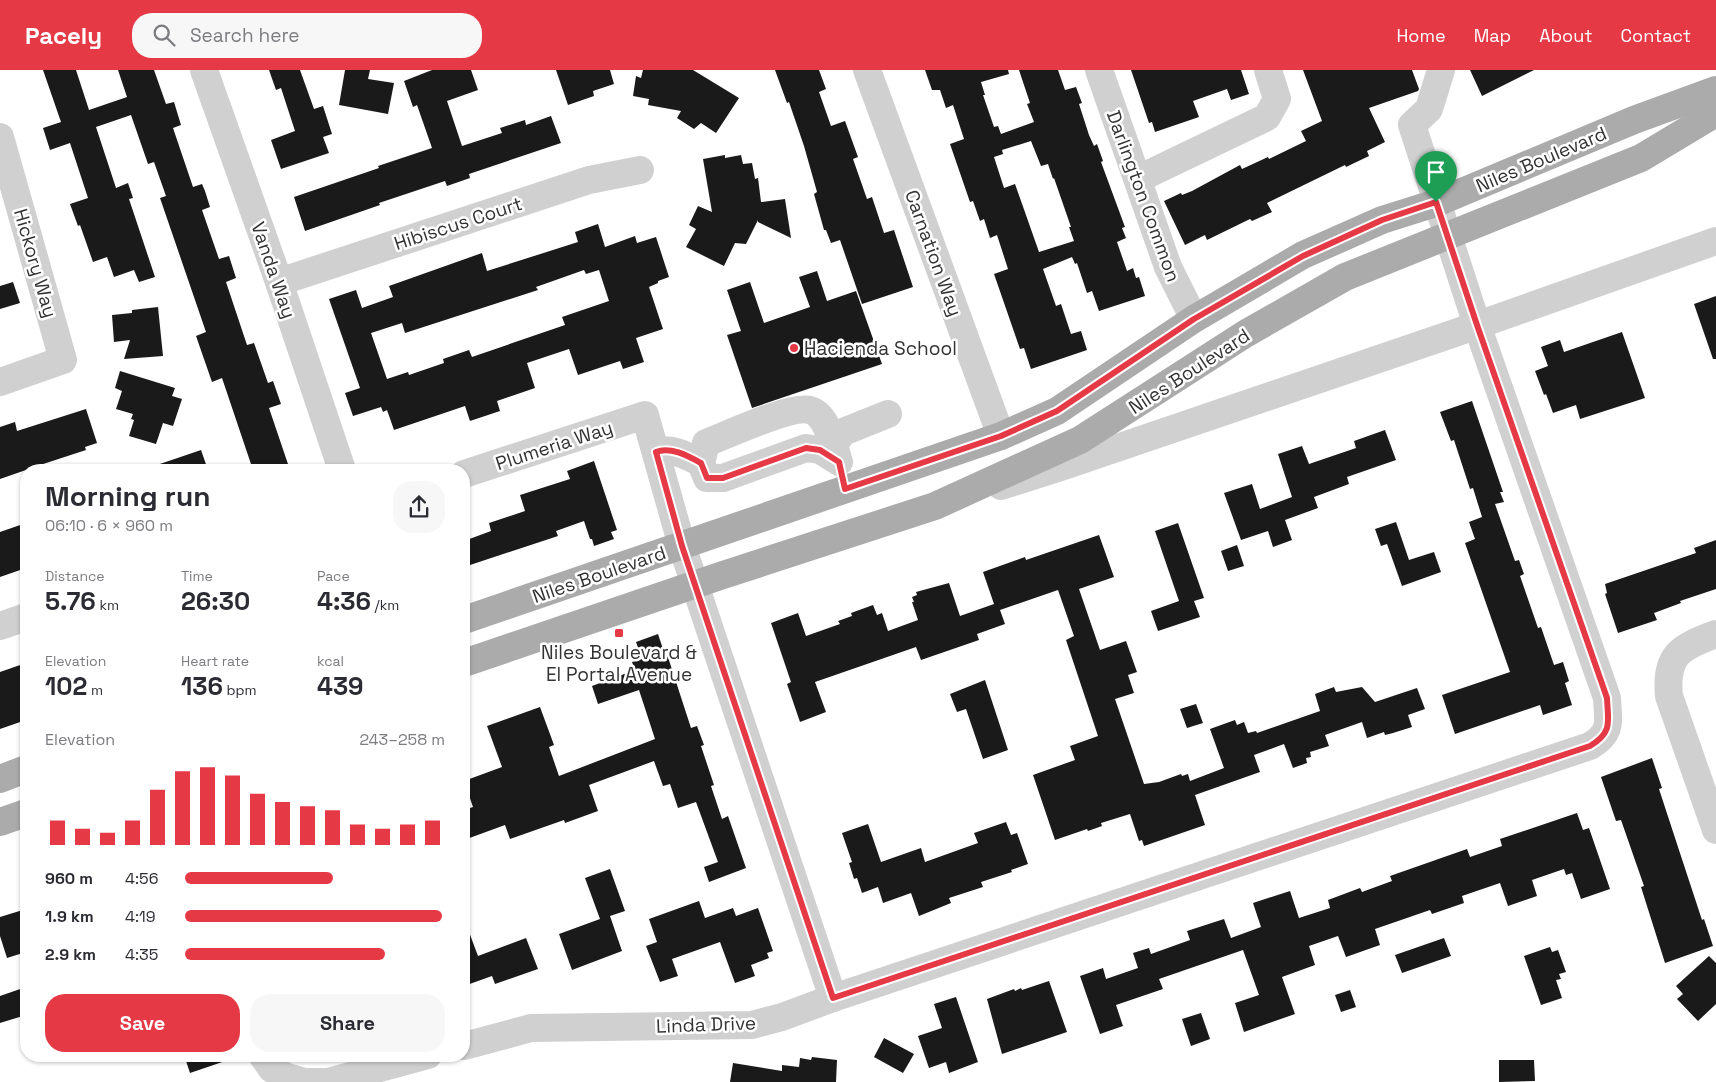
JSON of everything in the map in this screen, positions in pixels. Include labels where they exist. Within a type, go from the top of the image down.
[{"type":"main road","name":"Niles Boulevard","points":[[470,618],[1001,436],[1057,411],[1194,319],[1303,256],[1382,220],[1436,202],[1634,120],[1716,90]]},
{"type":"main road","name":"Niles Boulevard","points":[[470,661],[935,506],[1080,440],[1245,334],[1345,277],[1641,158],[1716,113]]},
{"type":"main road","points":[[1175,380],[1194,319],[1245,334]]},
{"type":"main road","points":[[0,778],[20,772]]},
{"type":"main road","points":[[0,822],[20,815]]},
{"type":"street","name":"Vanda Way","points":[[204,70],[279,282],[340,464]]},
{"type":"street","name":"Carnation Way","points":[[867,70],[1001,436]]},
{"type":"street","name":"Darlington Common","points":[[1098,70],[1168,267],[1194,319]]},
{"type":"street","points":[[1138,179],[1267,117],[1277,99],[1268,70]]},
{"type":"street","name":"Linda Drive","points":[[470,1044],[531,1028],[752,1025],[782,1017],[833,998],[1590,746],[1601,739],[1609,726],[1607,698],[1466,329],[1447,235],[1412,125],[1428,109],[1441,70]]},
{"type":"street","name":"Hickory Way","points":[[0,382],[63,360],[1,143]]},
{"type":"street","name":"Hibiscus Court","points":[[279,282],[589,180],[640,170]]},
{"type":"street","name":"Niles Boulevard","points":[[935,506],[1064,466],[1466,329],[1716,241]]},
{"type":"street","points":[[836,453],[806,448],[723,478],[707,478],[701,463],[706,443],[786,412],[810,410],[823,419],[836,453],[845,489]]},
{"type":"street","points":[[836,453],[843,432],[888,414]]},
{"type":"street","name":"Plumeria Way","points":[[470,472],[645,415],[656,452]]},
{"type":"street","points":[[701,463],[684,455],[663,449],[656,452],[682,546],[833,998]]},
{"type":"street","points":[[0,626],[20,619]]},
{"type":"street","points":[[1716,634],[1685,647],[1673,658],[1667,678],[1669,696],[1716,830]]},
{"type":"street","points":[[267,1062],[272,1069],[287,1077],[304,1082],[328,1082],[402,1062]]},
{"type":"building","points":[[43,70],[76,70],[89,110],[127,97],[118,70],[154,70],[166,104],[174,102],[181,125],[173,128],[193,187],[202,184],[205,191],[210,207],[202,210],[219,259],[229,256],[236,278],[226,282],[247,345],[254,343],[268,383],[273,381],[281,404],[269,408],[288,464],[251,464],[222,378],[212,382],[196,336],[206,332],[160,198],[166,196],[154,162],[148,164],[131,115],[96,127],[116,188],[128,183],[133,198],[129,199],[155,277],[139,282],[134,270],[114,277],[107,257],[93,262],[80,225],[78,226],[70,204],[88,198],[70,143],[50,150],[43,128],[61,122]]},
{"type":"building","points":[[269,70],[300,70],[314,109],[323,106],[332,134],[323,137],[329,153],[281,169],[271,140],[295,131],[281,88],[276,90]]},
{"type":"building","points":[[345,70],[370,70],[368,79],[394,83],[388,114],[339,105]]},
{"type":"building","points":[[432,70],[471,70],[478,90],[447,101],[462,146],[502,133],[500,128],[525,120],[526,125],[551,116],[561,143],[469,174],[470,178],[447,186],[445,181],[305,231],[294,197],[432,148],[417,105],[413,107],[404,81]]},
{"type":"building","points":[[556,70],[610,70],[614,84],[593,91],[594,96],[568,105]]},
{"type":"building","points":[[643,70],[693,70],[739,98],[716,133],[701,123],[694,129],[677,118],[681,111],[648,105],[649,99],[633,96],[636,76],[641,78]]},
{"type":"building","points":[[775,70],[819,70],[826,89],[819,92],[831,126],[845,121],[858,157],[853,159],[867,199],[872,197],[884,233],[894,230],[913,287],[862,304],[840,240],[831,243],[826,230],[824,230],[814,194],[817,192],[804,146],[789,102],[787,103]]},
{"type":"building","points":[[925,70],[1008,70],[1009,74],[981,82],[985,95],[983,95],[994,127],[998,126],[1001,134],[1034,122],[1027,104],[1030,103],[1019,70],[1058,70],[1065,90],[1076,87],[1082,103],[1079,104],[1089,135],[1094,146],[1097,144],[1103,161],[1101,162],[1125,227],[1122,228],[1126,238],[1117,242],[1127,271],[1133,268],[1136,278],[1139,277],[1145,296],[1099,311],[1092,291],[1087,293],[1077,263],[1075,264],[1072,257],[1043,269],[1056,306],[1061,304],[1071,334],[1081,331],[1087,350],[1031,369],[1024,348],[1020,349],[994,274],[1008,269],[997,235],[990,238],[984,219],[980,221],[973,201],[970,202],[950,144],[964,139],[953,105],[946,108],[940,90],[932,90]],"holes":[[[1031,141],[1041,166],[1048,164],[1071,227],[1069,227],[1074,241],[1039,252],[1015,184],[1004,188],[994,157],[1003,154],[1002,150]]]},
{"type":"building","points":[[1131,70],[1241,70],[1249,94],[1231,100],[1227,89],[1193,101],[1199,117],[1155,132],[1152,122],[1149,123]]},
{"type":"building","points":[[1303,70],[1412,70],[1419,89],[1418,91],[1369,108],[1385,142],[1367,151],[1369,156],[1346,167],[1345,165],[1267,203],[1272,212],[1252,221],[1250,219],[1207,240],[1205,235],[1185,245],[1164,201],[1181,193],[1182,195],[1192,191],[1240,165],[1242,169],[1268,157],[1269,159],[1306,141],[1301,131],[1322,121]]},
{"type":"building","points":[[1470,70],[1534,70],[1482,96]]},
{"type":"building","points":[[725,155],[725,158],[741,155],[743,164],[752,163],[755,179],[758,178],[761,202],[785,199],[791,238],[758,222],[758,220],[746,244],[735,243],[724,266],[686,247],[696,229],[689,225],[698,206],[712,212],[703,159]]},
{"type":"building","points":[[598,224],[605,247],[635,236],[637,243],[656,237],[669,277],[649,287],[663,329],[636,338],[644,362],[623,369],[620,361],[578,375],[569,349],[527,363],[535,388],[497,401],[500,411],[470,421],[465,406],[394,430],[387,410],[383,412],[381,407],[353,416],[345,393],[360,388],[329,299],[356,290],[362,308],[393,297],[389,286],[482,253],[487,271],[578,242],[575,232]],"holes":[[[584,270],[586,274],[599,270],[609,301],[562,317],[565,325],[472,357],[469,350],[443,359],[444,363],[409,375],[408,372],[387,379],[371,333],[402,323],[405,333],[538,290],[536,287]]]},
{"type":"building","points":[[817,271],[827,301],[856,291],[882,364],[752,408],[727,335],[741,331],[727,290],[750,282],[764,323],[810,307],[799,277]]},
{"type":"building","points":[[13,282],[20,303],[0,309],[0,286]]},
{"type":"building","points":[[1716,296],[1716,359],[1713,359],[1694,304]]},
{"type":"building","points":[[158,307],[163,356],[124,359],[130,340],[114,342],[112,315]]},
{"type":"building","points":[[1622,332],[1645,398],[1580,419],[1576,405],[1553,413],[1535,371],[1548,366],[1541,347],[1560,340],[1564,352]]},
{"type":"building","points":[[120,371],[175,388],[172,396],[182,399],[173,426],[163,423],[156,444],[129,436],[134,420],[131,419],[133,414],[116,409],[122,391],[115,388]]},
{"type":"building","points":[[1472,401],[1503,492],[1500,492],[1504,502],[1495,504],[1515,561],[1519,560],[1524,574],[1520,576],[1538,628],[1541,627],[1554,665],[1563,662],[1569,681],[1565,683],[1572,705],[1543,715],[1540,705],[1455,734],[1442,695],[1510,672],[1465,543],[1475,539],[1469,522],[1482,517],[1473,488],[1470,489],[1454,440],[1451,441],[1440,412]]},
{"type":"building","points":[[86,409],[97,443],[85,447],[86,450],[43,464],[20,464],[20,472],[0,479],[0,427],[15,422],[17,431]]},
{"type":"building","points":[[1385,430],[1396,460],[1347,477],[1349,484],[1314,497],[1318,508],[1285,520],[1292,540],[1273,547],[1268,531],[1241,540],[1224,493],[1252,484],[1260,509],[1292,497],[1278,454],[1302,446],[1309,464],[1356,448],[1354,441]]},
{"type":"building","points":[[201,450],[206,464],[160,464]]},
{"type":"building","points":[[594,461],[617,530],[611,532],[614,539],[594,546],[584,521],[556,531],[558,536],[470,565],[470,539],[491,531],[489,523],[525,511],[520,495],[570,479],[567,471]]},
{"type":"building","points":[[1396,522],[1409,560],[1434,552],[1441,572],[1402,586],[1387,544],[1381,546],[1375,529]]},
{"type":"building","points":[[1178,523],[1204,598],[1194,601],[1200,617],[1158,631],[1151,611],[1179,601],[1155,531]]},
{"type":"building","points":[[20,525],[20,570],[0,577],[0,532]]},
{"type":"building","points":[[1099,535],[1114,577],[1079,589],[1100,650],[1126,641],[1137,672],[1128,675],[1134,693],[1115,699],[1144,784],[1159,782],[1181,774],[1182,776],[1188,774],[1190,781],[1224,768],[1210,729],[1235,720],[1237,725],[1244,722],[1248,733],[1256,731],[1257,733],[1320,711],[1315,694],[1334,687],[1336,692],[1362,687],[1375,702],[1417,688],[1425,709],[1408,715],[1412,727],[1393,733],[1385,735],[1384,732],[1367,738],[1362,722],[1325,735],[1329,746],[1310,752],[1311,757],[1306,758],[1307,763],[1293,768],[1284,744],[1254,755],[1260,772],[1195,795],[1205,825],[1144,846],[1142,840],[1139,841],[1130,814],[1101,823],[1102,826],[1088,831],[1087,829],[1055,840],[1033,775],[1075,760],[1070,746],[1098,736],[1066,640],[1074,636],[1058,590],[1000,610],[1005,624],[977,634],[979,640],[921,660],[916,647],[815,682],[826,712],[800,722],[787,684],[791,682],[771,623],[798,613],[806,636],[840,624],[838,621],[852,616],[851,613],[873,605],[877,615],[882,613],[888,631],[918,620],[912,602],[914,602],[912,597],[917,595],[916,592],[949,583],[960,616],[994,604],[983,572],[1025,557],[1026,560]]},
{"type":"building","points":[[1716,540],[1716,589],[1680,601],[1681,603],[1654,613],[1657,620],[1618,633],[1605,594],[1607,593],[1605,584],[1696,553],[1694,548]]},
{"type":"building","points":[[1237,545],[1244,566],[1228,571],[1221,551]]},
{"type":"building","points":[[658,634],[664,652],[666,651],[691,728],[697,726],[704,745],[701,746],[714,785],[711,786],[722,819],[728,816],[746,868],[709,882],[704,867],[718,862],[696,802],[678,808],[670,784],[663,786],[654,761],[589,785],[598,811],[565,823],[564,820],[510,839],[505,825],[470,838],[470,808],[473,807],[470,798],[470,779],[502,767],[487,726],[540,707],[554,745],[549,747],[559,776],[655,739],[639,690],[598,704],[592,686],[635,670],[632,662],[642,659],[636,642]]},
{"type":"building","points":[[20,665],[20,722],[0,729],[0,672]]},
{"type":"building","points":[[985,680],[1008,750],[983,759],[966,709],[957,712],[950,694]]},
{"type":"building","points":[[1196,704],[1203,723],[1187,728],[1180,709]]},
{"type":"building","points":[[1652,758],[1662,788],[1659,789],[1702,920],[1704,919],[1713,946],[1665,963],[1641,887],[1644,886],[1621,820],[1616,821],[1601,777]]},
{"type":"building","points":[[1577,813],[1583,830],[1589,828],[1610,889],[1581,899],[1572,873],[1566,875],[1564,869],[1532,880],[1537,896],[1508,906],[1500,883],[1462,896],[1464,903],[1432,914],[1430,910],[1375,929],[1380,945],[1346,957],[1338,936],[1309,946],[1315,965],[1282,977],[1295,1014],[1244,1032],[1235,1003],[1259,995],[1243,950],[1159,979],[1163,989],[1116,1005],[1123,1026],[1100,1034],[1080,976],[1103,968],[1106,979],[1138,968],[1133,953],[1149,948],[1151,954],[1190,940],[1187,931],[1224,919],[1231,938],[1261,927],[1253,903],[1290,891],[1299,918],[1330,908],[1328,900],[1360,888],[1362,892],[1392,881],[1390,876],[1467,849],[1470,857],[1502,846],[1500,839]]},
{"type":"building","points":[[1006,822],[1011,835],[1017,833],[1028,864],[1011,870],[1012,872],[981,882],[983,887],[949,898],[951,903],[919,916],[911,893],[883,903],[878,887],[862,893],[857,878],[854,879],[849,863],[852,862],[842,833],[868,824],[881,862],[921,848],[925,862],[978,843],[974,833]]},
{"type":"building","points":[[610,869],[625,911],[610,916],[622,951],[572,970],[559,934],[600,919],[585,878]]},
{"type":"building","points":[[699,901],[705,918],[733,908],[736,916],[758,908],[773,951],[767,953],[769,958],[751,965],[755,976],[735,983],[720,942],[672,959],[678,976],[660,982],[646,946],[657,942],[649,919]]},
{"type":"building","points":[[20,911],[20,954],[7,958],[0,936],[0,917]]},
{"type":"building","points":[[470,935],[478,956],[526,938],[538,969],[495,984],[492,976],[470,984]]},
{"type":"building","points":[[1444,938],[1451,956],[1402,973],[1395,955]]},
{"type":"building","points":[[1550,947],[1552,952],[1558,950],[1566,972],[1559,974],[1561,979],[1556,980],[1562,998],[1541,1005],[1524,956]]},
{"type":"building","points":[[1709,956],[1716,963],[1716,1004],[1698,1021],[1677,999],[1683,994],[1676,986]]},
{"type":"building","points":[[1049,981],[1067,1032],[1002,1054],[987,999],[1014,989],[1015,991],[1021,988],[1022,990]]},
{"type":"building","points":[[20,989],[20,1017],[0,1023],[0,996]]},
{"type":"building","points":[[1350,990],[1356,1007],[1341,1012],[1335,995]]},
{"type":"building","points":[[956,997],[978,1062],[949,1073],[946,1062],[929,1068],[918,1036],[942,1028],[934,1004]]},
{"type":"building","points":[[1201,1013],[1210,1039],[1191,1046],[1182,1019]]},
{"type":"building","points":[[884,1038],[914,1054],[903,1073],[874,1057]]},
{"type":"building","points":[[812,1057],[837,1060],[836,1082],[730,1082],[733,1063],[782,1071],[782,1065],[799,1067],[800,1058],[811,1060]]},
{"type":"building","points":[[1499,1060],[1534,1060],[1535,1081],[1499,1082]]},
{"type":"building","points":[[186,1062],[222,1062],[190,1073]]},
{"type":"place","name":"Hacienda School","points":[[794,348]]},
{"type":"place","name":"Niles Boulevard & El Portal Avenue","points":[[619,633]]},
{"type":"route","points":[[1436,202],[1607,698],[1609,726],[1601,739],[1590,746],[833,998],[682,546],[656,452],[663,449],[684,455],[701,463],[707,478],[723,478],[806,448],[820,450],[839,462],[845,489],[1001,436],[1057,411],[1194,319],[1303,256],[1382,220],[1436,202]]}]
